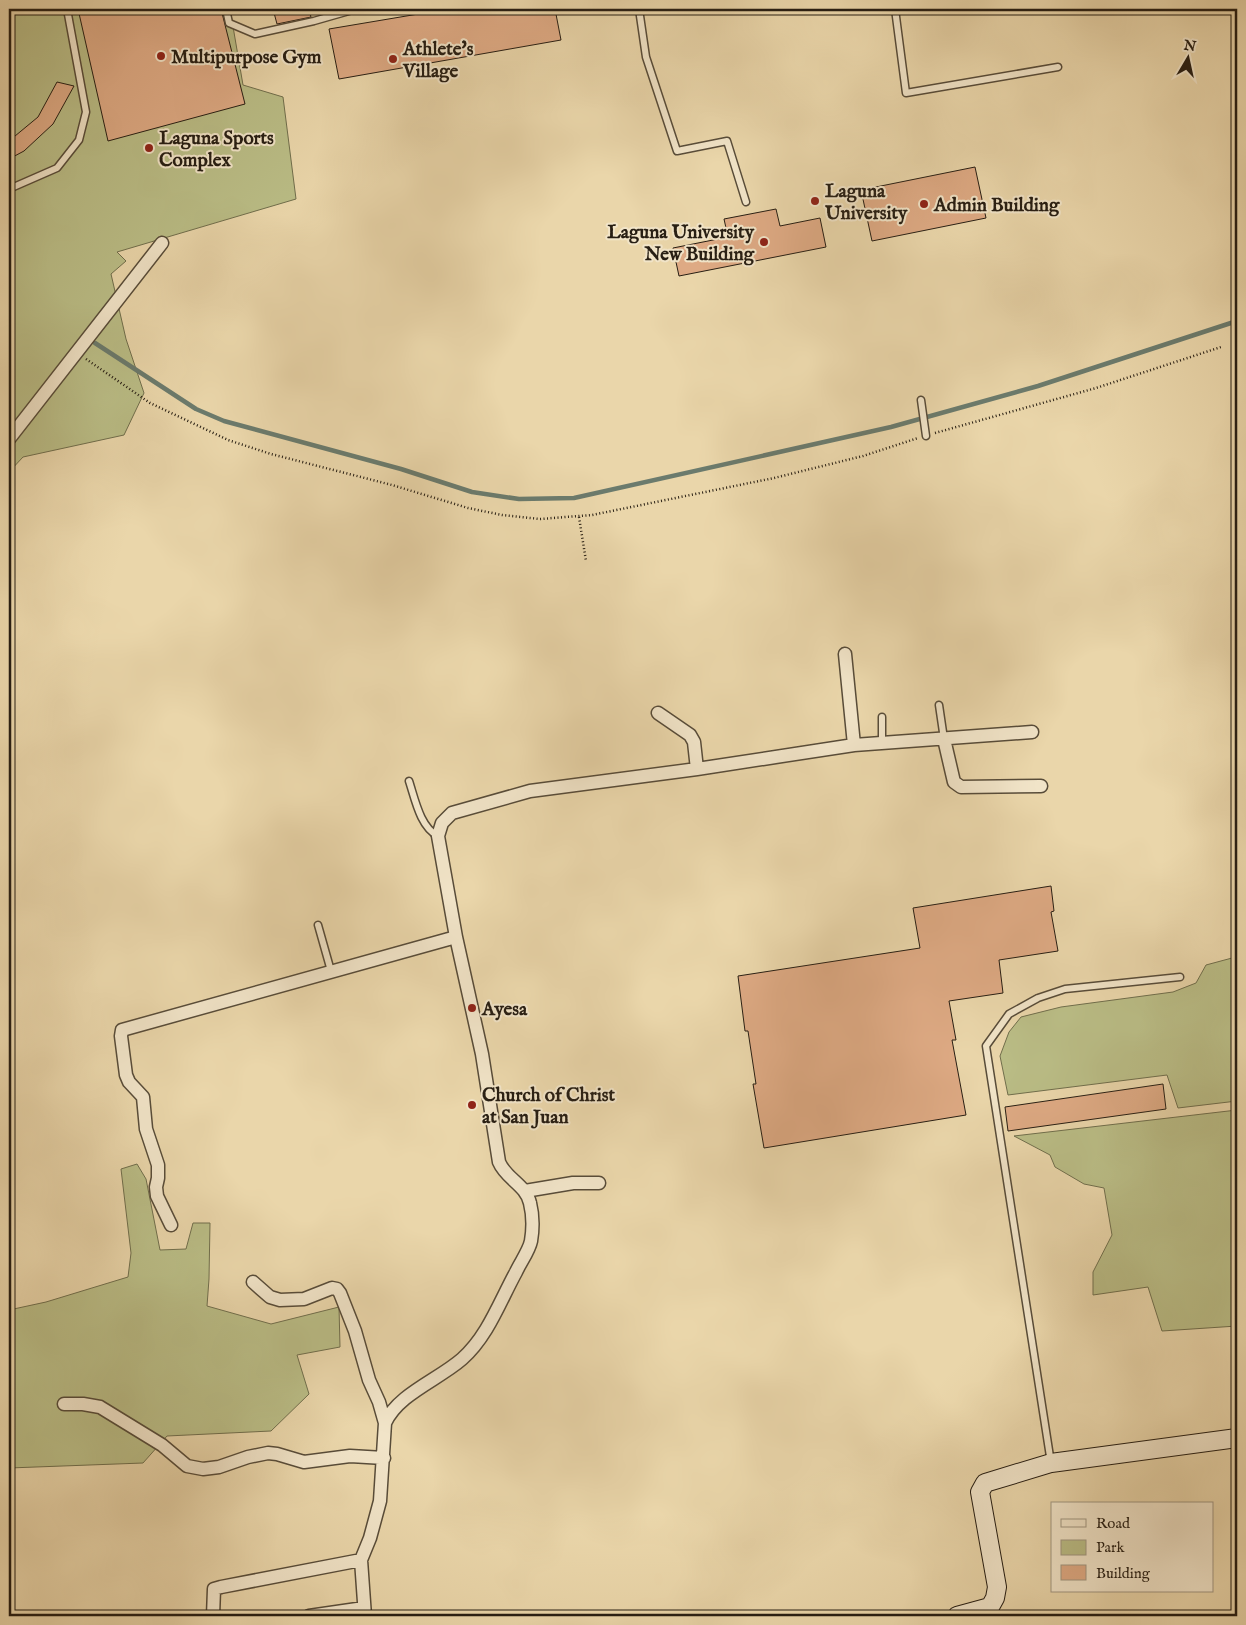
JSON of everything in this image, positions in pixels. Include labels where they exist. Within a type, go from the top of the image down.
[{"type":"street","points":[[9,439],[162,243]]},
{"type":"street","points":[[845,654],[854,745]]},
{"type":"street","points":[[658,713],[690,735],[694,742],[697,770]]},
{"type":"street","points":[[385,1423],[390,1414],[406,1397],[441,1376],[477,1344],[530,1243],[532,1222],[530,1203],[525,1191],[503,1171],[499,1162],[482,1054],[456,937],[438,836],[442,823],[452,813],[530,791],[697,770],[854,745],[1032,732]]},
{"type":"street","points":[[944,739],[954,782],[961,787],[1041,786]]},
{"type":"street","points":[[171,1225],[156,1187],[158,1165],[146,1129],[143,1097],[129,1082],[126,1075],[121,1036],[122,1030],[456,937]]},
{"type":"street","points":[[525,1191],[573,1183],[599,1183]]},
{"type":"street","points":[[253,1282],[270,1297],[280,1300],[304,1299],[332,1288],[337,1289],[355,1331],[369,1380],[379,1402],[385,1423],[380,1501],[361,1560],[364,1612],[309,1616]]},
{"type":"street","points":[[64,1404],[84,1404],[100,1407],[162,1445],[187,1466],[203,1469],[219,1467],[248,1457],[268,1454],[277,1454],[304,1462],[350,1456],[384,1458]]},
{"type":"street","points":[[957,1616],[990,1606],[995,1598],[997,1588],[980,1492],[985,1483],[1051,1463],[1237,1438]]},
{"type":"street","points":[[213,1616],[214,1589],[361,1560]]},
{"type":"lane","points":[[9,189],[57,168],[79,140],[86,112],[67,9]]},
{"type":"lane","points":[[226,9],[229,22],[255,34],[314,21],[356,9]]},
{"type":"lane","points":[[638,9],[646,57],[677,151],[727,141],[746,202]]},
{"type":"lane","points":[[895,9],[906,93],[1058,67]]},
{"type":"lane","points":[[921,400],[926,436]]},
{"type":"lane","points":[[939,705],[944,739]]},
{"type":"lane","points":[[882,717],[882,744]]},
{"type":"lane","points":[[409,781],[422,817],[432,833],[438,836]]},
{"type":"lane","points":[[318,924],[331,972]]},
{"type":"lane","points":[[1051,1463],[986,1046],[1009,1014],[1038,998],[1064,989],[1180,977]]},
{"type":"path","points":[[76,352],[150,404],[228,440],[271,454],[392,485],[477,510],[540,519],[579,517],[814,469],[1096,388],[1221,347]]},
{"type":"path","points":[[579,517],[586,561]]},
{"type":"green space","name":"Laguna Sports Complex","points":[[9,9],[230,9],[243,85],[283,97],[296,199],[117,252],[126,261],[111,274],[126,339],[144,393],[124,435],[23,457],[9,472]]},
{"type":"green space","points":[[1232,958],[1237,959],[1237,1101],[1178,1108],[1167,1075],[1008,1095],[1000,1056],[1009,1032],[1021,1017],[1061,1007],[1173,992],[1196,983],[1206,965]]},
{"type":"green space","points":[[1237,1110],[1237,1326],[1162,1331],[1148,1287],[1093,1295],[1093,1272],[1112,1235],[1104,1188],[1084,1184],[1055,1167],[1050,1155],[1014,1136]]},
{"type":"green space","points":[[137,1164],[146,1179],[160,1250],[186,1249],[193,1223],[210,1223],[207,1306],[271,1324],[339,1307],[340,1347],[297,1355],[309,1394],[271,1431],[167,1436],[143,1463],[9,1468],[9,1310],[46,1302],[128,1277],[131,1253],[121,1169]]},
{"type":"building","name":"Multipurpose Gym","points":[[78,9],[221,9],[245,104],[108,141]]},
{"type":"building","points":[[273,9],[309,9],[311,17],[277,24]]},
{"type":"building","name":"Athlete's Village","points":[[448,9],[555,9],[561,40],[339,79],[329,29]]},
{"type":"building","points":[[57,82],[74,86],[53,124],[24,151],[9,159],[9,141],[38,117]]},
{"type":"building","name":"Admin Building","points":[[975,167],[986,218],[872,241],[861,190]]},
{"type":"building","name":"Laguna University New Building","points":[[776,209],[780,226],[820,218],[826,247],[679,276],[673,248],[728,237],[724,219]]},
{"type":"building","points":[[1051,886],[1054,911],[1051,912],[1058,951],[999,960],[1003,993],[949,1001],[956,1040],[952,1040],[966,1115],[764,1148],[753,1084],[756,1084],[748,1031],[745,1031],[738,976],[920,948],[913,908]]},
{"type":"building","points":[[1163,1084],[1166,1109],[1008,1131],[1005,1107]]},
{"type":"waterway","points":[[95,343],[196,409],[224,421],[401,469],[472,492],[519,499],[574,498],[891,427],[1038,386],[1237,321]]},
{"type":"place","name":"Multipurpose Gym","points":[[161,56]]},
{"type":"place","name":"Athlete's Village","points":[[393,59]]},
{"type":"place","name":"Laguna Sports Complex","points":[[149,148]]},
{"type":"place","name":"Laguna University","points":[[815,201]]},
{"type":"place","name":"Admin Building","points":[[924,204]]},
{"type":"place","name":"Laguna University New Building","points":[[764,242]]},
{"type":"place","name":"Ayesa","points":[[472,1008]]},
{"type":"place","name":"Church of Christ at San Juan","points":[[472,1105]]}]
